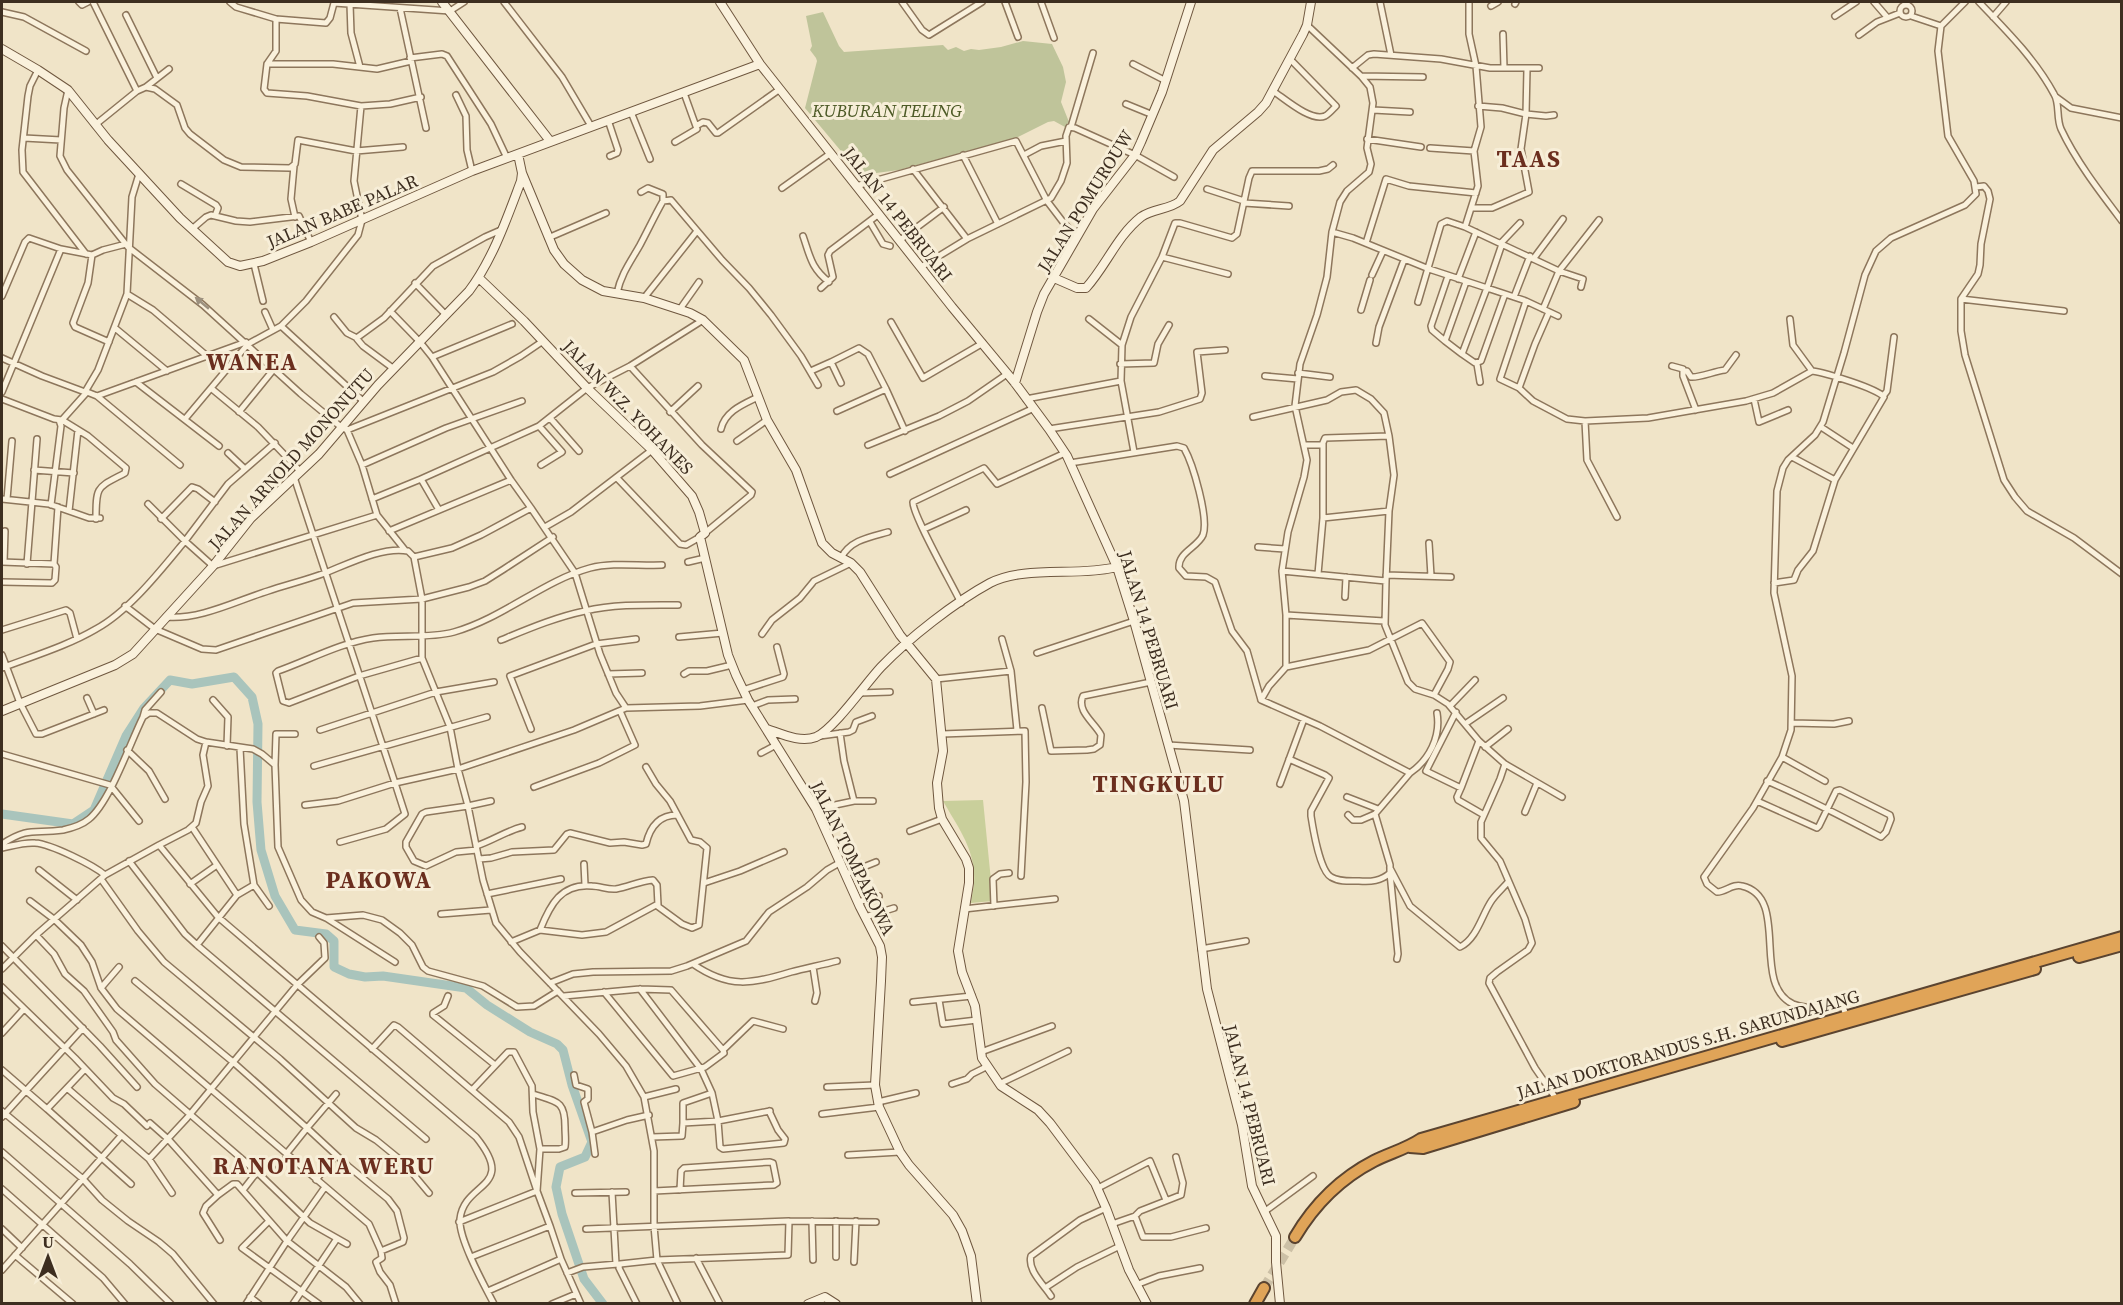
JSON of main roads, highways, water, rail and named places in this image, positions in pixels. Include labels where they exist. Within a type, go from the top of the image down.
[{"type":"highway","name":"JALAN DOKTORANDUS S.H. SARUNDAJANG","points":[[1294,1237],[1320,1202],[1352,1174],[1376,1160],[1410,1147],[1421,1140],[2121,937]]},
{"type":"highway","points":[[1410,1147],[1423,1148],[1741,1052],[2121,945]]},
{"type":"highway","points":[[1255,1304],[1264,1288]]},
{"type":"waterway","points":[[2,814],[73,824],[94,810],[126,736],[144,708],[170,680],[192,684],[234,677],[252,697],[258,724],[257,802],[261,850],[275,896],[295,930],[326,934],[334,941],[334,967],[349,974],[365,977],[383,976],[466,988],[487,1005],[530,1032],[557,1044],[563,1050],[572,1085],[592,1142],[585,1157],[560,1167],[556,1187],[562,1214],[584,1279],[603,1304]]},
{"type":"tunnel","points":[[1264,1288],[1295,1237]]},
{"type":"district","name":"TAAS","points":[[1529,158]]},
{"type":"district","name":"WANEA","points":[[252,361]]},
{"type":"district","name":"TINGKULU","points":[[1159,783]]},
{"type":"district","name":"PAKOWA","points":[[379,879]]},
{"type":"district","name":"RANOTANA WERU","points":[[324,1165]]},
{"type":"park label","name":"KUBURAN TELING","points":[[887,110]]}]
